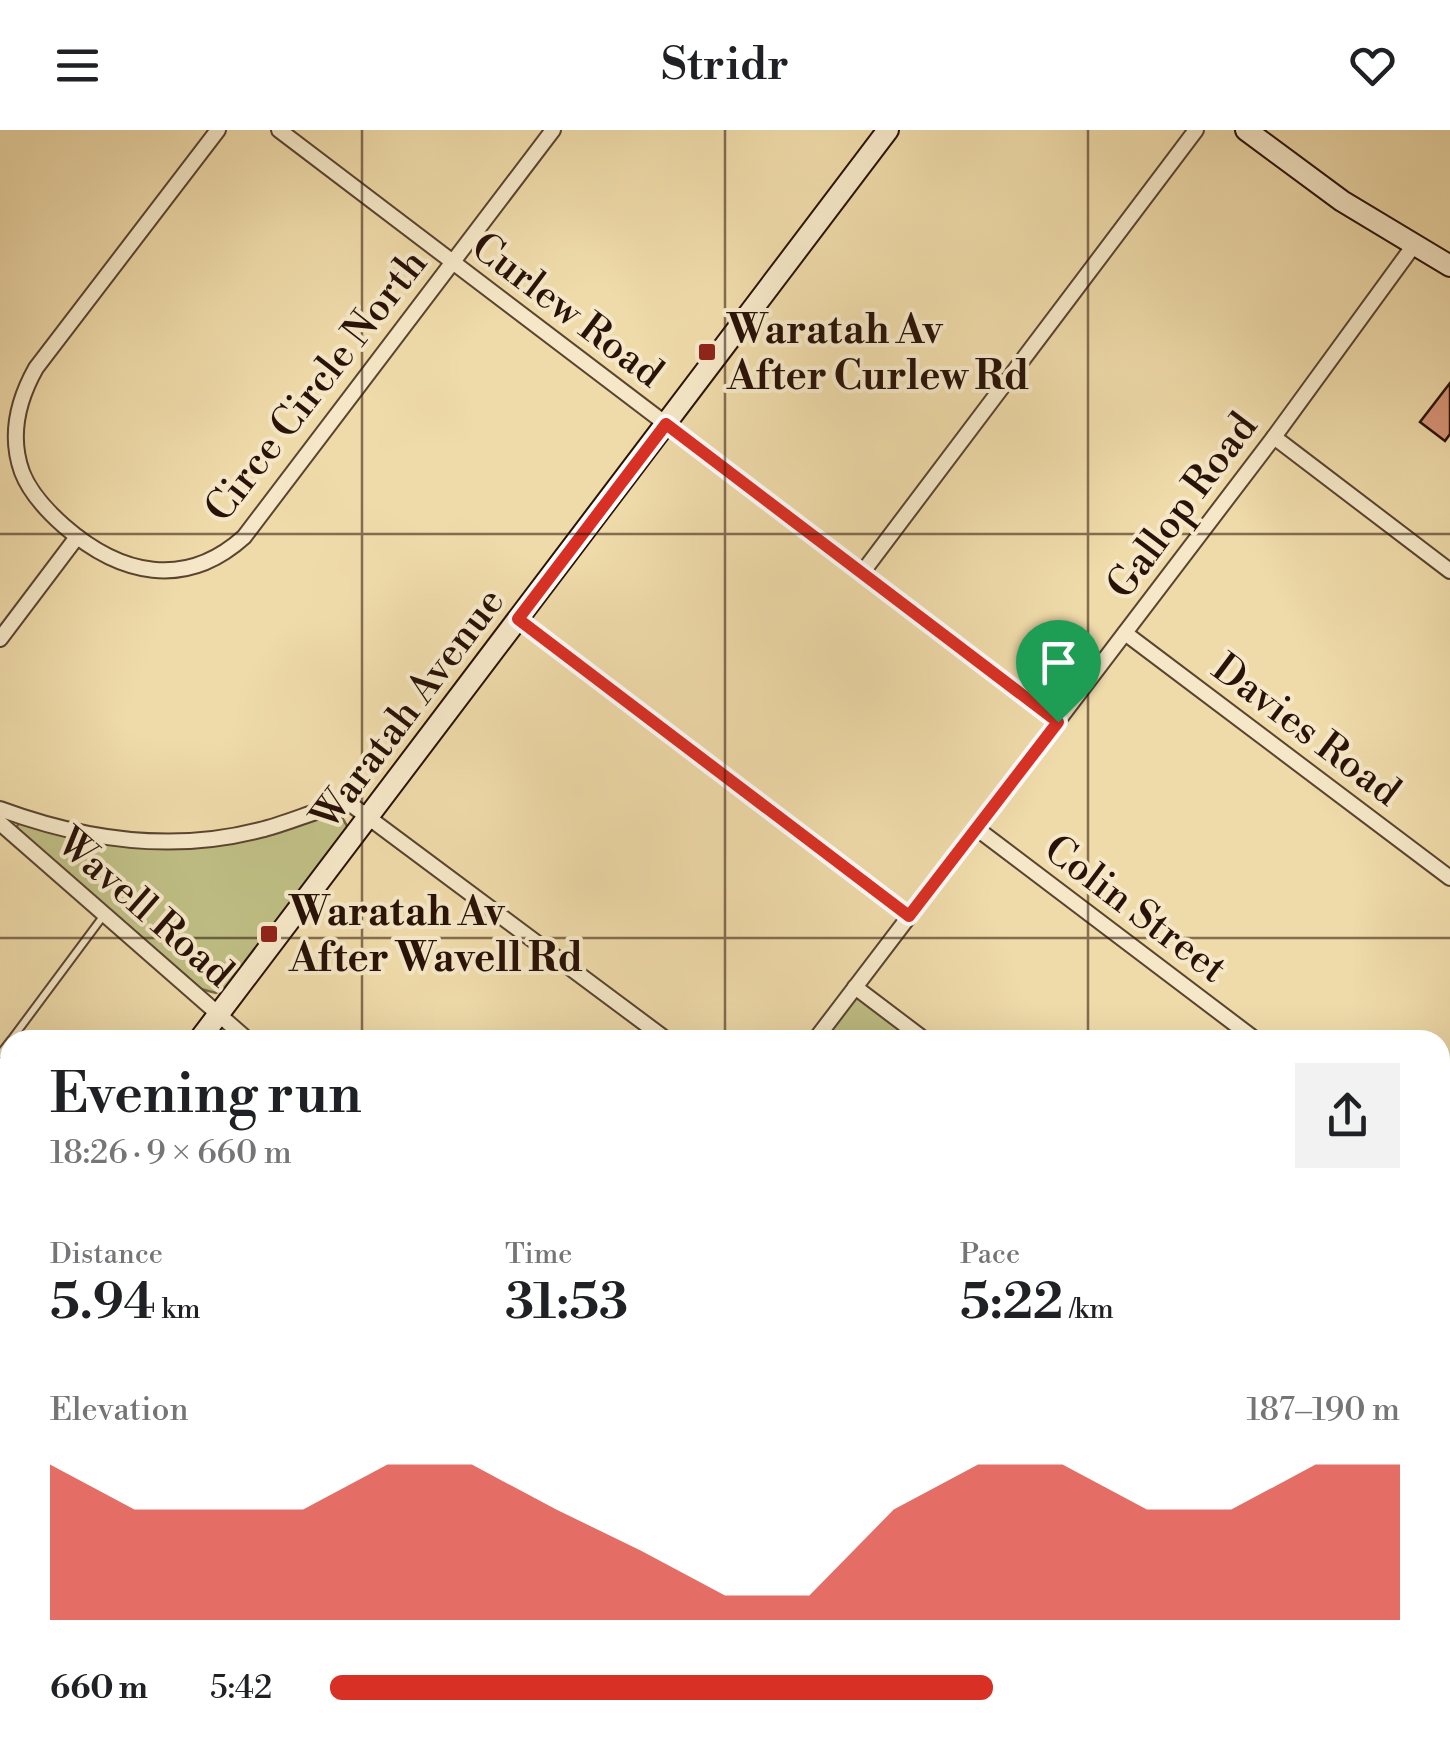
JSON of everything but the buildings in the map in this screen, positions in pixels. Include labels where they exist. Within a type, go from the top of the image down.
[{"type":"street","name":"Circe Circle North","points":[[218,130],[36,368],[18,407],[16,447],[32,492],[77,537],[126,565],[152,570],[194,566],[230,549],[255,523],[553,130]]},
{"type":"street","name":"Curlew Road","points":[[278,130],[1058,722]]},
{"type":"street","name":"Waratah Avenue","points":[[206,1030],[888,130]]},
{"type":"street","points":[[862,573],[1196,130]]},
{"type":"street","points":[[1246,130],[1273,138],[1342,201],[1450,266]]},
{"type":"street","name":"Gallop Road","points":[[823,1030],[1274,437],[1414,245]]},
{"type":"street","points":[[1274,437],[1450,571]]},
{"type":"street","points":[[0,640],[77,537]]},
{"type":"street","points":[[518,619],[909,916]]},
{"type":"street","name":"Davies Road","points":[[1126,633],[1450,878]]},
{"type":"street","points":[[0,809],[58,829],[102,838],[163,843],[218,840],[350,802],[654,1030]]},
{"type":"street","name":"Wavell Road","points":[[0,823],[236,1030]]},
{"type":"street","name":"Colin Street","points":[[976,828],[1243,1030]]},
{"type":"street","points":[[855,988],[912,1030]]},
{"type":"lane","points":[[18,1030],[105,914]]},
{"type":"shaded area","points":[[332,814],[343,819],[348,828],[227,987],[216,993],[201,989],[16,828],[19,823],[100,843],[176,848],[252,838]]},
{"type":"shaded area","points":[[856,992],[905,1030],[827,1030]]},
{"type":"place","name":"Waratah Av After Curlew Rd","points":[[707,352]]},
{"type":"place","name":"Waratah Av After Wavell Rd","points":[[269,934]]},
{"type":"route","points":[[666,424],[1058,722],[909,916],[518,619],[666,424]]}]
